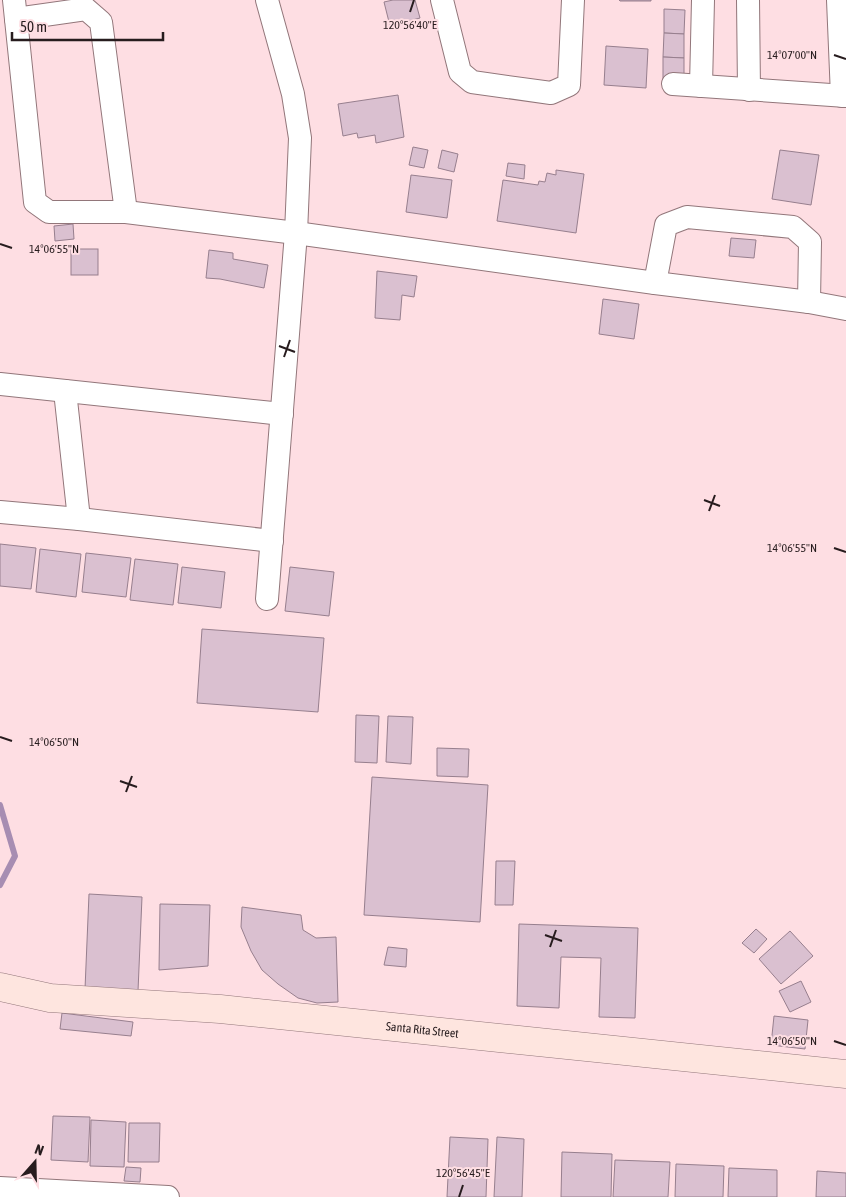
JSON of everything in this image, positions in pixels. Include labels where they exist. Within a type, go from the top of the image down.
[{"type":"street","points":[[266,0],[293,94],[300,138],[296,233],[268,599]]},
{"type":"street","points":[[442,0],[460,72],[472,82],[551,93],[569,85],[573,0]]},
{"type":"street","points":[[701,86],[703,0]]},
{"type":"street","points":[[748,0],[749,90]]},
{"type":"street","points":[[673,84],[844,96],[838,0]]},
{"type":"street","points":[[126,212],[101,22],[86,10],[15,10],[35,202],[48,212],[126,212],[809,302],[846,309]]},
{"type":"street","points":[[655,283],[666,225],[686,217],[792,227],[810,242],[809,302]]},
{"type":"street","points":[[0,384],[282,414]]},
{"type":"street","points":[[65,391],[79,519]]},
{"type":"street","points":[[0,512],[272,541]]},
{"type":"street","name":"Santa Rita Street","points":[[0,986],[50,998],[220,1010],[846,1074]]},
{"type":"street","points":[[0,1188],[30,1193],[168,1197]]},
{"type":"building","points":[[415,0],[420,18],[390,26],[384,2]]},
{"type":"building","points":[[651,0],[651,1],[620,1]]},
{"type":"building","points":[[664,9],[685,10],[684,34],[664,33]]},
{"type":"building","points":[[664,33],[684,34],[684,58],[663,57]]},
{"type":"building","points":[[606,46],[648,49],[646,88],[604,85]]},
{"type":"building","points":[[663,57],[684,58],[684,82],[663,81]]},
{"type":"building","points":[[398,95],[404,137],[376,143],[375,135],[358,138],[357,133],[343,136],[338,104]]},
{"type":"building","points":[[413,147],[428,150],[424,168],[409,165]]},
{"type":"building","points":[[442,150],[458,154],[454,172],[438,168]]},
{"type":"building","points":[[780,150],[819,155],[811,205],[772,199]]},
{"type":"building","points":[[508,163],[525,165],[524,179],[506,176]]},
{"type":"building","points":[[556,170],[584,174],[576,233],[497,221],[503,180],[538,185],[539,181],[545,182],[547,173],[556,175]]},
{"type":"building","points":[[411,175],[452,180],[447,218],[406,212]]},
{"type":"building","points":[[73,224],[74,239],[55,241],[54,226]]},
{"type":"building","points":[[731,238],[756,240],[754,258],[729,256]]},
{"type":"building","points":[[71,249],[98,249],[98,275],[71,275]]},
{"type":"building","points":[[209,250],[233,253],[233,259],[268,265],[264,288],[206,278]]},
{"type":"building","points":[[377,271],[417,276],[414,297],[402,295],[400,320],[375,318]]},
{"type":"building","points":[[603,299],[639,304],[634,339],[599,334]]},
{"type":"building","points":[[0,544],[36,548],[31,589],[0,586]]},
{"type":"building","points":[[40,549],[81,554],[76,597],[36,592]]},
{"type":"building","points":[[86,553],[131,558],[126,597],[82,592]]},
{"type":"building","points":[[135,559],[178,564],[173,605],[130,600]]},
{"type":"building","points":[[182,567],[225,572],[221,608],[178,603]]},
{"type":"building","points":[[290,567],[334,572],[329,616],[285,611]]},
{"type":"building","points":[[202,629],[324,638],[318,712],[197,703]]},
{"type":"building","points":[[356,715],[379,716],[377,763],[355,762]]},
{"type":"building","points":[[388,716],[413,717],[411,764],[386,762]]},
{"type":"building","points":[[437,748],[469,749],[468,777],[437,776]]},
{"type":"building","points":[[372,777],[488,785],[480,922],[364,915]]},
{"type":"building","points":[[496,861],[515,861],[513,905],[495,905]]},
{"type":"building","points":[[89,894],[142,897],[138,991],[85,989]]},
{"type":"building","points":[[160,904],[210,905],[208,966],[159,970]]},
{"type":"building","points":[[242,907],[301,915],[303,930],[316,938],[336,937],[338,1002],[317,1003],[298,998],[262,970],[251,951],[241,927]]},
{"type":"building","points":[[519,924],[638,928],[635,1018],[599,1017],[601,958],[561,957],[559,1008],[517,1006]]},
{"type":"building","points":[[756,929],[767,939],[754,953],[742,943]]},
{"type":"building","points":[[790,931],[813,956],[781,984],[759,959]]},
{"type":"building","points":[[388,947],[407,949],[406,967],[384,965]]},
{"type":"building","points":[[801,981],[811,1002],[790,1012],[779,991]]},
{"type":"building","points":[[62,1013],[133,1022],[131,1036],[60,1029]]},
{"type":"building","points":[[774,1016],[808,1020],[805,1049],[771,1045]]},
{"type":"building","points":[[53,1116],[90,1117],[88,1162],[51,1160]]},
{"type":"building","points":[[91,1120],[126,1122],[124,1167],[90,1166]]},
{"type":"building","points":[[129,1123],[160,1123],[159,1162],[128,1162]]},
{"type":"building","points":[[450,1137],[488,1139],[486,1197],[447,1197]]},
{"type":"building","points":[[497,1137],[524,1139],[522,1197],[494,1197]]},
{"type":"building","points":[[562,1152],[612,1154],[611,1197],[561,1197]]},
{"type":"building","points":[[615,1160],[670,1162],[668,1197],[613,1197]]},
{"type":"building","points":[[676,1164],[724,1166],[723,1197],[675,1197]]},
{"type":"building","points":[[126,1167],[141,1168],[140,1182],[124,1181]]},
{"type":"building","points":[[729,1168],[777,1170],[777,1197],[728,1197]]},
{"type":"building","points":[[817,1171],[846,1173],[846,1197],[816,1197]]},
{"type":"waterway","points":[[0,805],[15,856],[0,885]]}]
